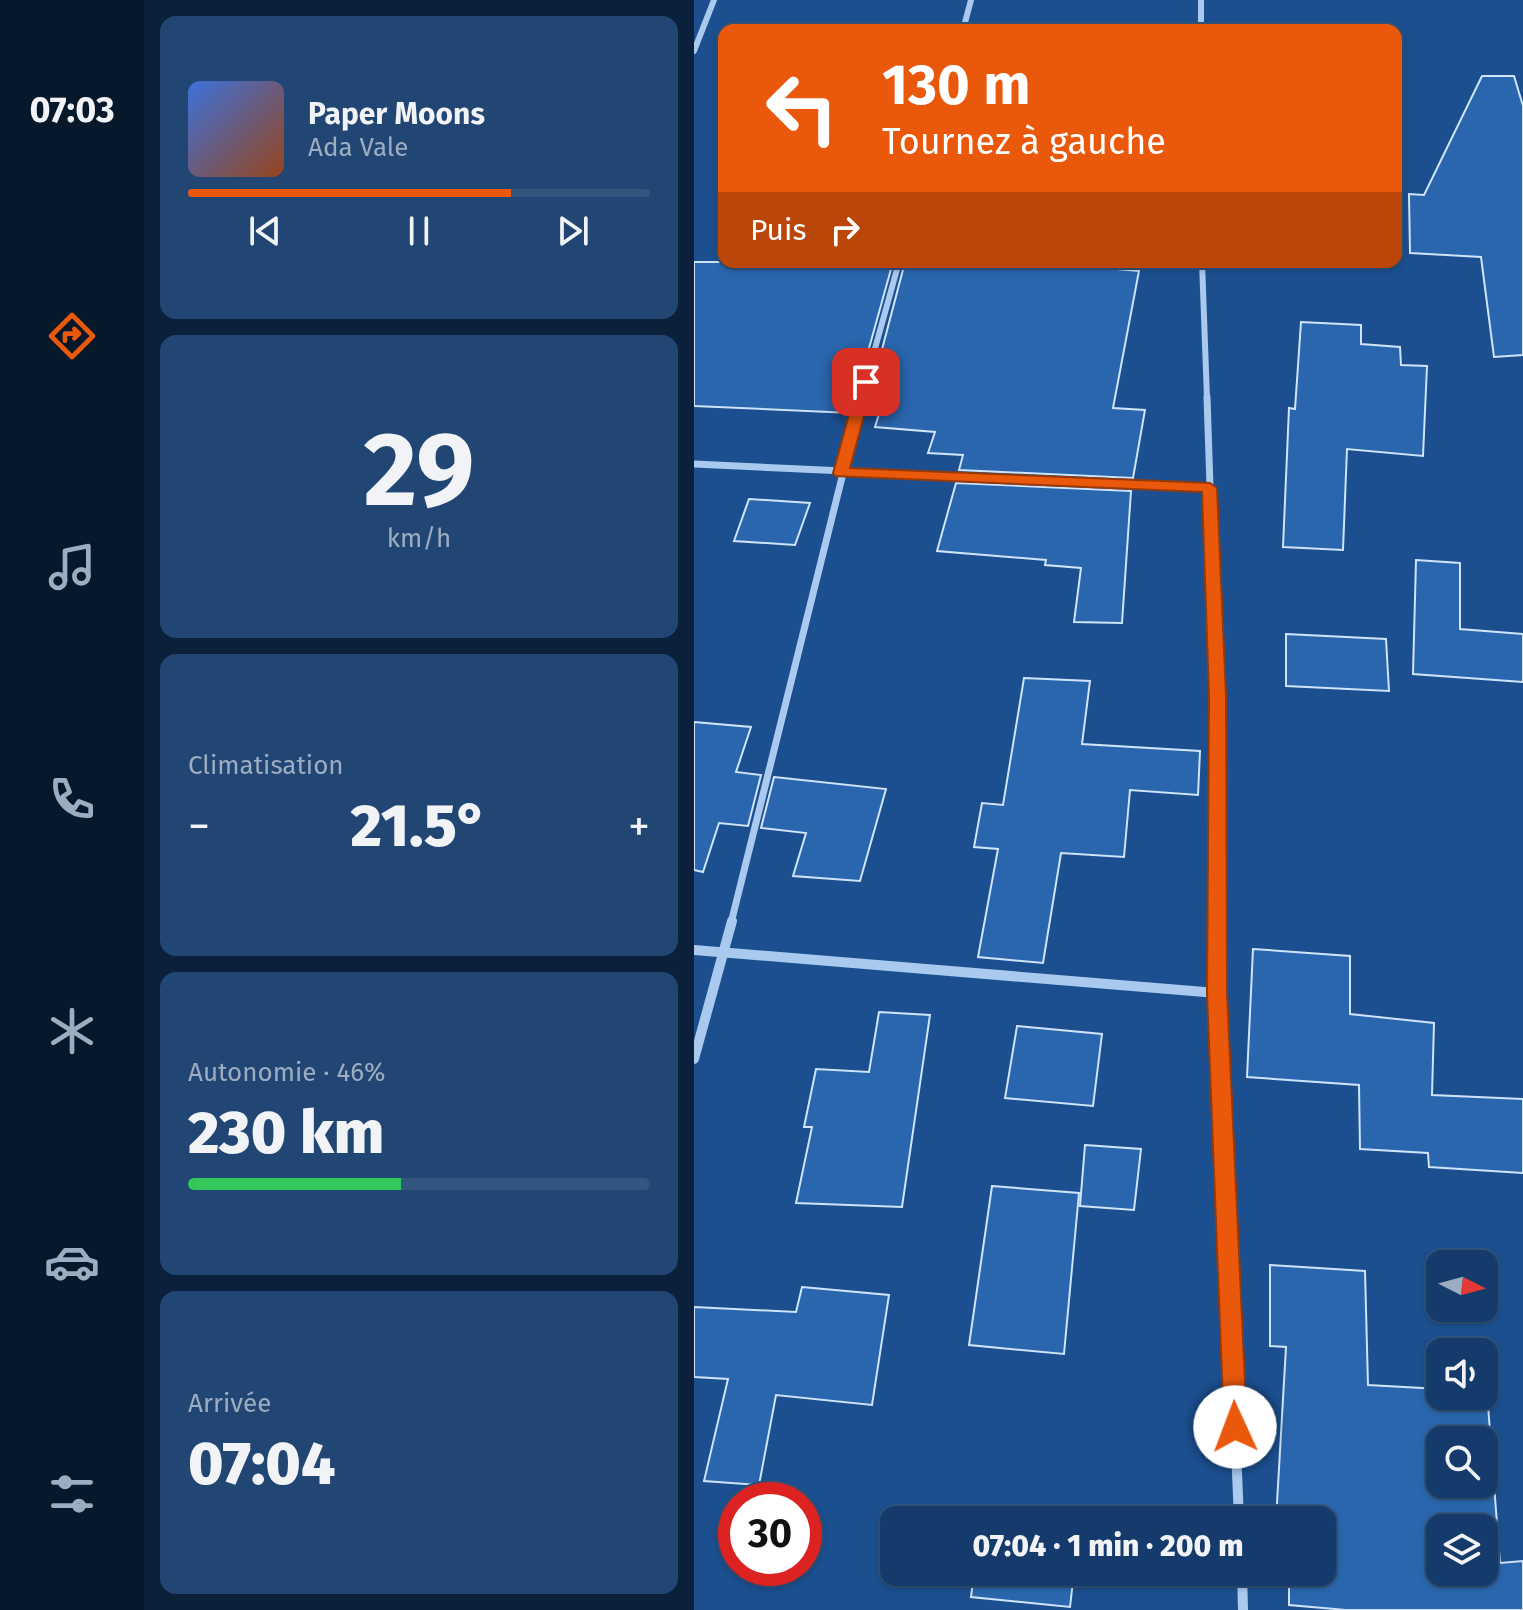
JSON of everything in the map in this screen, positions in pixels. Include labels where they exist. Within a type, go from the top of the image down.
[{"type":"street","points":[[694,51],[714,0]]},
{"type":"street","points":[[965,24],[971,0]]},
{"type":"street","points":[[1201,0],[1201,24]]},
{"type":"street","points":[[694,1059],[724,952],[841,473],[897,268]]},
{"type":"street","points":[[1202,268],[1217,696],[1217,993],[1238,1506]]},
{"type":"street","points":[[694,464],[1210,488]]},
{"type":"street","points":[[694,950],[1217,993]]},
{"type":"street","points":[[1242,1586],[1243,1610]]},
{"type":"building","points":[[1482,76],[1514,76],[1523,106],[1523,355],[1494,357],[1481,257],[1410,253],[1409,194],[1424,195]]},
{"type":"building","points":[[694,262],[718,262],[718,268],[891,268],[851,413],[694,406]]},
{"type":"building","points":[[903,268],[1106,268],[1139,271],[1113,408],[1145,410],[1133,478],[959,470],[963,455],[928,453],[935,432],[875,427],[879,414],[865,414]]},
{"type":"building","points":[[1301,322],[1361,325],[1361,344],[1400,347],[1401,365],[1427,366],[1423,456],[1347,449],[1343,550],[1283,547],[1289,408],[1295,409]]},
{"type":"building","points":[[956,483],[1131,491],[1122,623],[1074,622],[1081,568],[1045,565],[1046,560],[937,551]]},
{"type":"building","points":[[749,499],[810,503],[795,545],[734,541]]},
{"type":"building","points":[[1416,560],[1460,563],[1460,629],[1523,634],[1523,682],[1413,674]]},
{"type":"building","points":[[1286,634],[1386,639],[1389,691],[1286,686]]},
{"type":"building","points":[[1024,678],[1090,681],[1082,744],[1200,751],[1198,795],[1130,790],[1124,857],[1061,853],[1043,963],[978,957],[998,849],[974,847],[982,803],[1003,805]]},
{"type":"building","points":[[694,722],[751,727],[736,772],[761,775],[748,826],[719,823],[703,872],[694,870]]},
{"type":"building","points":[[774,777],[886,789],[860,881],[793,876],[806,833],[761,828]]},
{"type":"building","points":[[1253,949],[1350,956],[1350,1014],[1434,1023],[1432,1095],[1523,1099],[1523,1173],[1429,1167],[1428,1153],[1360,1149],[1359,1085],[1247,1077]]},
{"type":"building","points":[[879,1012],[930,1015],[902,1207],[796,1203],[812,1127],[804,1127],[816,1069],[869,1072]]},
{"type":"building","points":[[1017,1026],[1102,1034],[1093,1106],[1005,1098]]},
{"type":"building","points":[[1085,1145],[1141,1149],[1134,1210],[1080,1206]]},
{"type":"building","points":[[992,1186],[1079,1193],[1064,1354],[969,1345]]},
{"type":"building","points":[[1270,1265],[1365,1271],[1368,1385],[1426,1388],[1426,1410],[1488,1410],[1490,1426],[1426,1426],[1426,1498],[1495,1498],[1496,1514],[1426,1514],[1426,1586],[1498,1586],[1498,1537],[1500,1563],[1523,1561],[1523,1610],[1346,1610],[1289,1605],[1289,1586],[1336,1586],[1336,1506],[1277,1506],[1286,1347],[1270,1346]]},
{"type":"building","points":[[802,1287],[889,1295],[872,1405],[776,1395],[760,1482],[704,1481],[728,1379],[694,1377],[694,1307],[796,1312]]},
{"type":"building","points":[[972,1586],[1072,1586],[1070,1607],[971,1597]]},
{"type":"route","points":[[866,382],[841,473],[1210,488],[1217,696],[1217,993],[1235,1427]]}]
